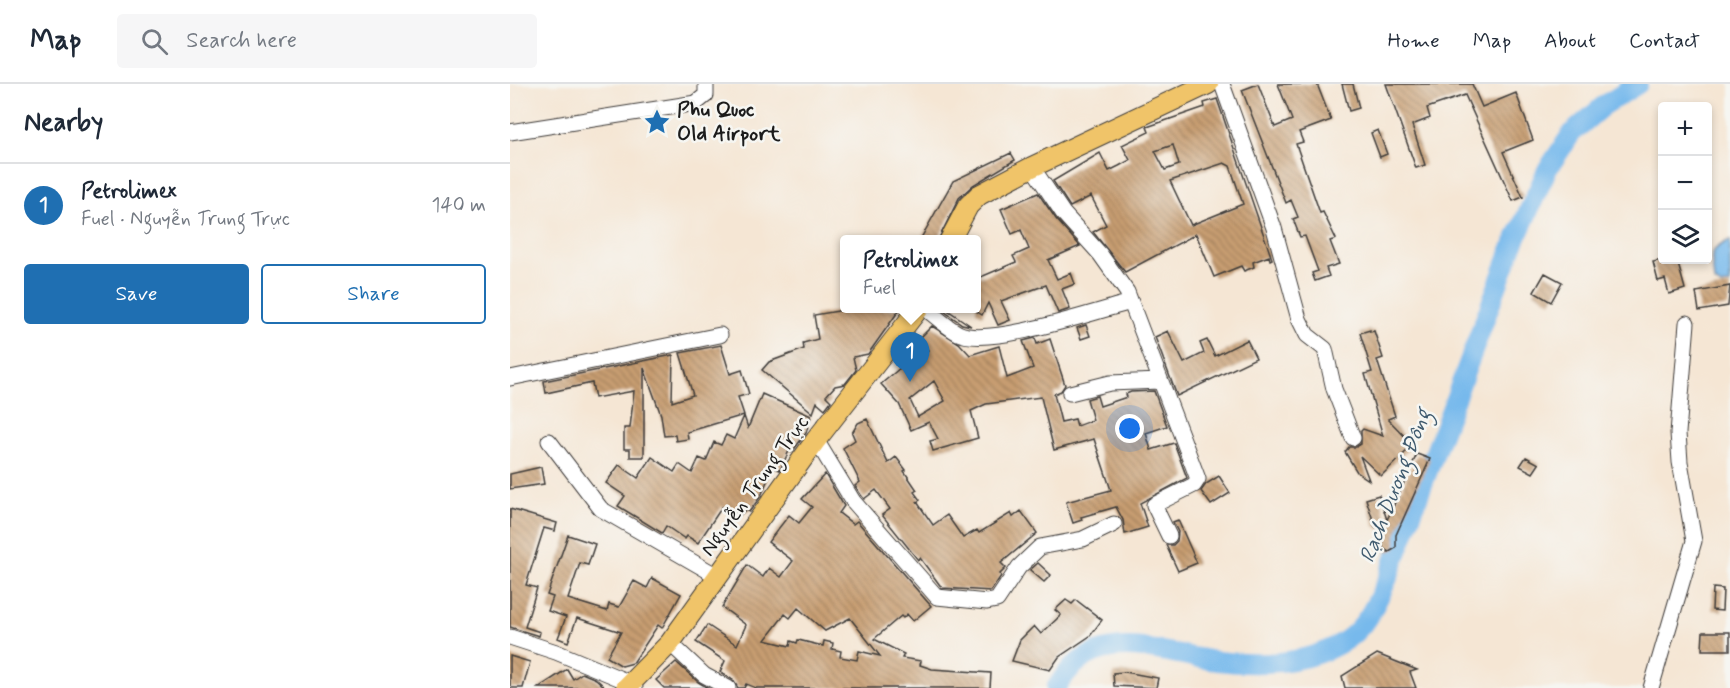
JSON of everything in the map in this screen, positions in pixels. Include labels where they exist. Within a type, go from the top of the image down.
[{"type":"main road","points":[[953,235],[968,206],[979,195],[1032,167],[1208,84]]},
{"type":"main road","name":"Nguyễn Trung Trực","points":[[631,687],[670,643],[816,440],[916,313]]},
{"type":"street","points":[[510,132],[696,103],[706,95],[706,84]]},
{"type":"street","points":[[1222,84],[1274,228],[1299,319],[1307,335],[1325,349],[1334,389],[1353,438]]},
{"type":"street","points":[[1032,167],[1063,213],[1119,278],[1131,302],[1197,479],[1194,485],[1154,505],[1169,536]]},
{"type":"street","points":[[930,313],[959,334],[975,337],[1002,335],[1131,302]]},
{"type":"street","points":[[1652,688],[1694,541],[1680,462],[1678,433],[1687,323]]},
{"type":"street","points":[[510,378],[720,335]]},
{"type":"street","points":[[1070,393],[1110,383],[1160,381]]},
{"type":"street","points":[[816,440],[853,501],[937,597],[987,602],[997,600],[1019,567],[1040,547],[1083,539],[1114,525]]},
{"type":"street","points":[[549,441],[601,509],[719,577]]},
{"type":"street","points":[[510,637],[556,652],[631,687]]},
{"type":"street","points":[[670,643],[704,675],[728,688]]},
{"type":"water","points":[[1730,240],[1730,284],[1721,286],[1714,281],[1712,255],[1717,248]]},
{"type":"building","points":[[1258,84],[1275,127],[1292,120],[1278,84],[1317,84],[1331,120],[1299,132],[1303,142],[1296,144],[1320,213],[1323,212],[1336,239],[1330,241],[1339,264],[1326,268],[1329,276],[1315,281],[1312,273],[1318,271],[1305,236],[1300,237],[1293,219],[1298,217],[1291,200],[1286,203],[1242,90]]},
{"type":"building","points":[[1342,84],[1353,84],[1359,108],[1349,111]]},
{"type":"building","points":[[1386,84],[1472,84],[1482,107],[1516,93],[1533,140],[1503,152],[1523,197],[1513,201],[1465,95],[1427,108],[1430,118],[1412,125],[1425,165],[1416,168]]},
{"type":"building","points":[[1217,99],[1272,259],[1270,260],[1269,256],[1253,262],[1254,267],[1244,271],[1241,266],[1214,277],[1196,234],[1125,272],[1093,232],[1106,225],[1091,196],[1070,207],[1053,181],[1100,153],[1109,171],[1119,166],[1130,160],[1122,145],[1149,132],[1147,127],[1205,107],[1204,103]],"holes":[[[1173,145],[1179,165],[1165,170],[1155,151]],[[1224,163],[1230,166],[1243,204],[1191,225],[1170,181]]]},
{"type":"building","points":[[1378,130],[1387,154],[1380,157],[1371,133]]},
{"type":"building","points":[[1011,153],[1015,160],[973,185],[959,198],[940,235],[923,235],[953,181]]},
{"type":"building","points":[[1038,193],[1056,219],[1080,246],[1048,260],[1057,279],[1071,273],[1075,284],[1062,289],[1070,309],[1058,313],[1046,285],[1001,301],[1010,320],[998,325],[988,303],[982,315],[979,313],[981,313],[981,277],[1016,262],[1013,256],[1029,249],[1021,230],[1012,234],[1001,209]]},
{"type":"building","points":[[1653,262],[1678,264],[1685,289],[1669,294],[1665,279],[1658,281]]},
{"type":"building","points":[[1545,273],[1562,282],[1551,302],[1534,292]]},
{"type":"building","points":[[1730,286],[1728,306],[1699,311],[1696,292]]},
{"type":"building","points":[[840,311],[840,313],[897,313],[868,354],[853,357],[856,370],[845,384],[835,386],[826,396],[831,401],[825,409],[817,402],[813,413],[762,370],[769,362],[804,349],[803,343],[818,339],[814,315]]},
{"type":"building","points":[[947,313],[952,313],[971,326],[962,324]]},
{"type":"building","points":[[1086,325],[1090,336],[1081,339],[1077,328]]},
{"type":"building","points":[[932,326],[959,343],[970,355],[999,346],[1007,378],[1033,368],[1023,341],[1035,338],[1037,344],[1050,339],[1065,385],[1061,391],[1054,394],[1061,422],[1075,419],[1077,426],[1093,420],[1087,399],[1097,396],[1100,406],[1127,397],[1126,394],[1131,392],[1154,391],[1167,426],[1146,433],[1151,450],[1174,443],[1187,478],[1140,503],[1148,527],[1125,534],[1123,520],[1116,507],[1081,517],[1082,520],[1073,523],[1066,502],[1111,490],[1094,439],[1054,450],[1041,397],[986,404],[971,411],[978,438],[933,451],[930,441],[938,439],[929,422],[911,430],[899,404],[881,384],[906,363],[910,368],[928,350],[917,341]],"holes":[[[934,381],[945,401],[918,417],[910,400]]]},
{"type":"building","points":[[1370,330],[1370,332],[1374,331],[1383,358],[1377,360],[1395,416],[1388,419],[1413,445],[1381,476],[1360,456],[1369,480],[1357,472],[1345,452],[1349,447],[1361,444],[1363,429],[1383,436],[1365,374],[1372,372],[1360,333]]},
{"type":"building","points":[[1168,331],[1184,363],[1204,353],[1200,343],[1207,340],[1215,356],[1247,340],[1256,358],[1177,396],[1155,337]]},
{"type":"building","points":[[721,345],[730,374],[742,370],[749,394],[738,397],[744,415],[687,432],[688,439],[676,441],[675,435],[664,436],[661,415],[644,368],[644,457],[630,457],[630,449],[624,449],[624,428],[630,428],[634,391],[595,398],[592,383],[546,393],[544,381],[673,355],[672,402],[693,395],[680,353]]},
{"type":"building","points":[[762,394],[811,416],[806,433],[792,452],[789,451],[780,470],[773,467],[761,496],[749,512],[745,510],[740,515],[722,507],[698,543],[687,536],[685,539],[666,526],[662,533],[618,506],[625,496],[606,483],[619,465],[638,478],[652,457],[674,472],[679,464],[692,473],[699,458],[706,461],[714,442],[721,445],[726,435],[734,439],[744,416],[748,428]]},
{"type":"building","points":[[867,419],[888,463],[896,457],[906,470],[904,471],[917,490],[914,492],[920,500],[917,502],[933,525],[947,515],[963,538],[977,530],[979,533],[1011,513],[1013,517],[1021,511],[1037,533],[1001,563],[1006,568],[991,591],[942,588],[920,558],[918,560],[882,515],[890,509],[876,490],[864,499],[861,495],[855,486],[860,482],[843,448],[855,440],[852,433],[858,423]]},
{"type":"building","points":[[1417,454],[1430,459],[1396,535],[1396,548],[1389,552],[1383,548],[1382,531],[1375,526],[1366,499],[1379,495],[1387,520]]},
{"type":"building","points":[[1526,457],[1539,464],[1533,473],[1520,466]]},
{"type":"building","points":[[541,467],[544,484],[510,489],[510,474]]},
{"type":"building","points":[[825,474],[844,506],[839,513],[853,524],[857,521],[931,606],[913,621],[907,614],[903,618],[901,616],[874,639],[904,654],[902,658],[921,661],[920,665],[932,669],[991,673],[990,688],[756,688],[746,684],[744,688],[738,688],[733,680],[720,672],[725,661],[696,642],[707,625],[737,645],[746,625],[722,607],[747,565],[763,577],[769,568],[781,577],[793,561],[768,542],[789,515],[799,523],[812,507],[802,499]],"holes":[[[798,608],[825,631],[850,618],[880,656],[859,651],[857,660],[840,657],[841,651],[832,649],[833,643],[824,641],[823,646],[798,640],[797,643],[791,641],[790,646],[765,640],[785,614],[790,618]]]},
{"type":"building","points":[[1219,476],[1230,493],[1211,505],[1201,491],[1206,484]]},
{"type":"building","points":[[510,509],[557,523],[555,531],[544,528],[526,585],[537,588],[525,627],[540,632],[539,636],[510,627]]},
{"type":"building","points":[[1178,520],[1197,563],[1178,571],[1166,545],[1173,545],[1177,541],[1178,532],[1173,522]]},
{"type":"building","points":[[568,535],[595,544],[588,565],[580,563],[568,599],[607,611],[609,604],[619,607],[634,581],[647,588],[652,578],[681,594],[662,628],[658,625],[633,663],[622,666],[607,657],[621,632],[577,618],[568,642],[558,638],[566,617],[548,611],[553,597],[547,595]]},
{"type":"building","points":[[1038,563],[1051,575],[1044,582],[1030,570]]},
{"type":"building","points":[[1713,588],[1723,589],[1722,611],[1712,610]]},
{"type":"building","points":[[1066,600],[1072,604],[1076,600],[1102,620],[1090,636],[1059,657],[1050,670],[1012,661],[1020,640],[1034,626],[1041,634],[1061,615],[1055,610]]},
{"type":"building","points":[[1703,632],[1730,632],[1730,650],[1702,650]]},
{"type":"building","points":[[1377,654],[1417,670],[1410,672],[1416,688],[1345,688],[1342,676]]},
{"type":"building","points":[[510,656],[530,662],[523,688],[510,688]]},
{"type":"building","points":[[676,662],[708,688],[664,688],[656,680]]},
{"type":"building","points":[[567,669],[573,679],[582,673],[596,679],[606,688],[538,688]]},
{"type":"building","points":[[1125,672],[1158,678],[1156,688],[1114,686],[1113,673]]},
{"type":"waterway","name":"Rạch Dương Đông","points":[[1056,688],[1072,668],[1089,655],[1109,649],[1129,647],[1217,661],[1267,663],[1301,659],[1317,654],[1346,640],[1360,628],[1371,613],[1387,580],[1511,250],[1547,170],[1572,133],[1603,106],[1638,84]]},
{"type":"place","name":"Phu Quoc Old Airport","points":[[657,122]]},
{"type":"place","name":"Petrolimex","points":[[910,382]]}]
